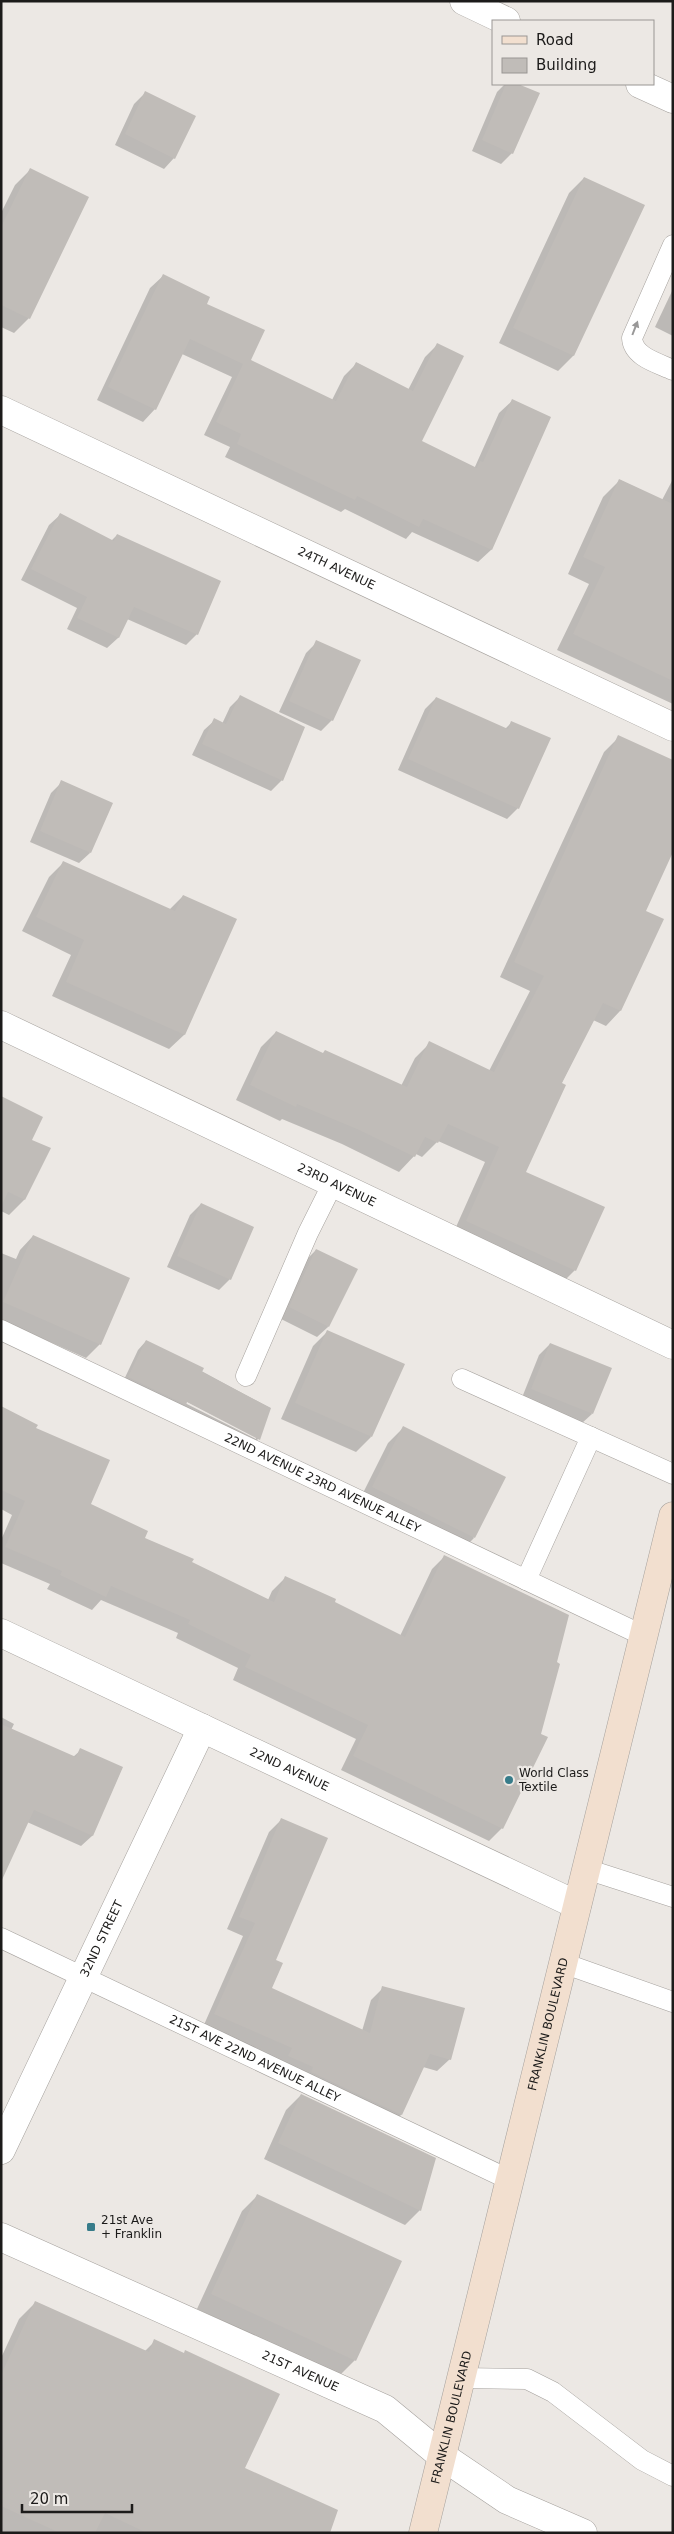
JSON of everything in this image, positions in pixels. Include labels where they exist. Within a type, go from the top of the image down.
[{"type":"main road","name":"FRANKLIN BOULEVARD","points":[[423,2533],[673,1516]]},
{"type":"street","points":[[464,1],[504,20]]},
{"type":"street","points":[[642,85],[673,99]]},
{"type":"street","name":"24TH AVENUE","points":[[1,410],[673,727]]},
{"type":"street","name":"23RD AVENUE","points":[[1,1025],[673,1345]]},
{"type":"street","name":"22ND AVENUE","points":[[1,1633],[577,1905]]},
{"type":"street","name":"32ND STREET","points":[[1,2150],[202,1728]]},
{"type":"street","name":"21ST AVENUE","points":[[1,2237],[385,2409],[442,2456],[507,2500],[583,2533]]},
{"type":"lane","points":[[673,245],[632,338],[632,345],[639,354],[673,370]]},
{"type":"lane","points":[[246,1376],[308,1233],[333,1183]]},
{"type":"lane","name":"22ND AVENUE 23RD AVENUE ALLEY","points":[[1,1330],[644,1636]]},
{"type":"lane","points":[[462,1379],[673,1474]]},
{"type":"lane","points":[[526,1580],[590,1437]]},
{"type":"lane","points":[[586,1869],[673,1897]]},
{"type":"lane","name":"21ST AVE 22ND AVENUE ALLEY","points":[[1,1938],[510,2180]]},
{"type":"lane","points":[[563,1963],[673,2002]]},
{"type":"lane","points":[[461,2378],[527,2379],[553,2392],[642,2460],[673,2476]]},
{"type":"building","points":[[506,85],[520,85],[540,93],[513,154],[482,140]]},
{"type":"building","points":[[145,91],[196,116],[175,159],[125,134]]},
{"type":"building","points":[[30,168],[89,197],[30,319],[1,305],[1,227]]},
{"type":"building","points":[[584,177],[645,205],[574,356],[513,328]]},
{"type":"building","points":[[163,274],[210,297],[207,304],[265,330],[251,360],[336,401],[356,362],[413,391],[437,343],[464,356],[422,441],[477,468],[480,461],[483,462],[512,399],[551,417],[492,550],[423,519],[419,527],[357,496],[355,500],[237,444],[241,434],[216,422],[243,364],[190,339],[156,410],[108,387]]},
{"type":"building","points":[[619,479],[673,504],[673,681],[573,634],[605,567],[583,557]]},
{"type":"building","points":[[60,513],[114,541],[117,534],[221,581],[198,635],[134,607],[119,638],[77,618],[87,597],[31,569]]},
{"type":"building","points":[[316,640],[361,660],[333,721],[289,701]]},
{"type":"building","points":[[240,695],[305,727],[283,781],[202,744],[214,718],[226,724]]},
{"type":"building","points":[[436,697],[508,729],[511,721],[551,738],[519,809],[408,759]]},
{"type":"building","points":[[618,735],[673,760],[673,852],[646,911],[664,919],[621,1011],[603,1003],[562,1083],[566,1085],[526,1172],[605,1207],[576,1271],[466,1221],[499,1147],[448,1124],[438,1143],[425,1137],[415,1157],[357,1129],[297,1104],[296,1107],[250,1085],[276,1031],[323,1053],[325,1050],[407,1087],[429,1041],[494,1072],[544,976],[514,962]]},
{"type":"building","points":[[61,780],[113,803],[91,853],[40,831]]},
{"type":"building","points":[[63,861],[175,911],[183,895],[237,919],[185,1035],[66,982],[84,940],[36,917]]},
{"type":"building","points":[[1,1096],[43,1117],[32,1140],[51,1148],[25,1200],[8,1192],[1,1207]]},
{"type":"building","points":[[201,1203],[254,1227],[231,1280],[177,1256]]},
{"type":"building","points":[[33,1235],[130,1278],[101,1345],[3,1302]]},
{"type":"building","points":[[316,1249],[358,1269],[329,1327],[289,1307]]},
{"type":"building","points":[[327,1330],[405,1364],[372,1437],[295,1403]]},
{"type":"building","points":[[146,1340],[204,1368],[202,1372],[271,1408],[260,1440],[187,1402],[186,1405],[128,1377]]},
{"type":"building","points":[[550,1343],[612,1368],[593,1414],[531,1389]]},
{"type":"building","points":[[1,1406],[38,1425],[36,1428],[110,1460],[91,1504],[148,1531],[145,1538],[194,1559],[192,1562],[274,1602],[285,1576],[336,1599],[335,1602],[405,1637],[444,1555],[569,1615],[557,1662],[560,1664],[541,1734],[548,1737],[503,1829],[353,1756],[368,1725],[245,1667],[251,1655],[188,1624],[190,1620],[111,1586],[106,1597],[60,1575],[62,1571],[5,1547],[25,1501],[1,1490]]},
{"type":"building","points":[[403,1426],[506,1477],[475,1538],[372,1487]]},
{"type":"building","points":[[1,1724],[76,1757],[80,1748],[123,1767],[93,1836],[34,1810],[1,1882]]},
{"type":"building","points":[[281,1818],[328,1838],[276,1960],[283,1963],[272,1988],[370,2033],[382,1986],[465,2008],[451,2060],[430,2054],[402,2115],[311,2072],[313,2067],[288,2056],[292,2048],[214,2014],[255,1923],[239,1917]]},
{"type":"building","points":[[301,2094],[436,2158],[421,2211],[278,2143]]},
{"type":"building","points":[[257,2194],[402,2261],[356,2361],[211,2294]]},
{"type":"building","points":[[35,2301],[149,2352],[154,2339],[184,2353],[185,2350],[280,2394],[245,2468],[338,2510],[330,2533],[147,2533],[105,2513],[95,2533],[60,2533],[1,2506],[1,2375]]},
{"type":"place","name":"World Class Textile","points":[[509,1780]]},
{"type":"place","name":"21st Ave + Franklin","points":[[91,2227]]}]
